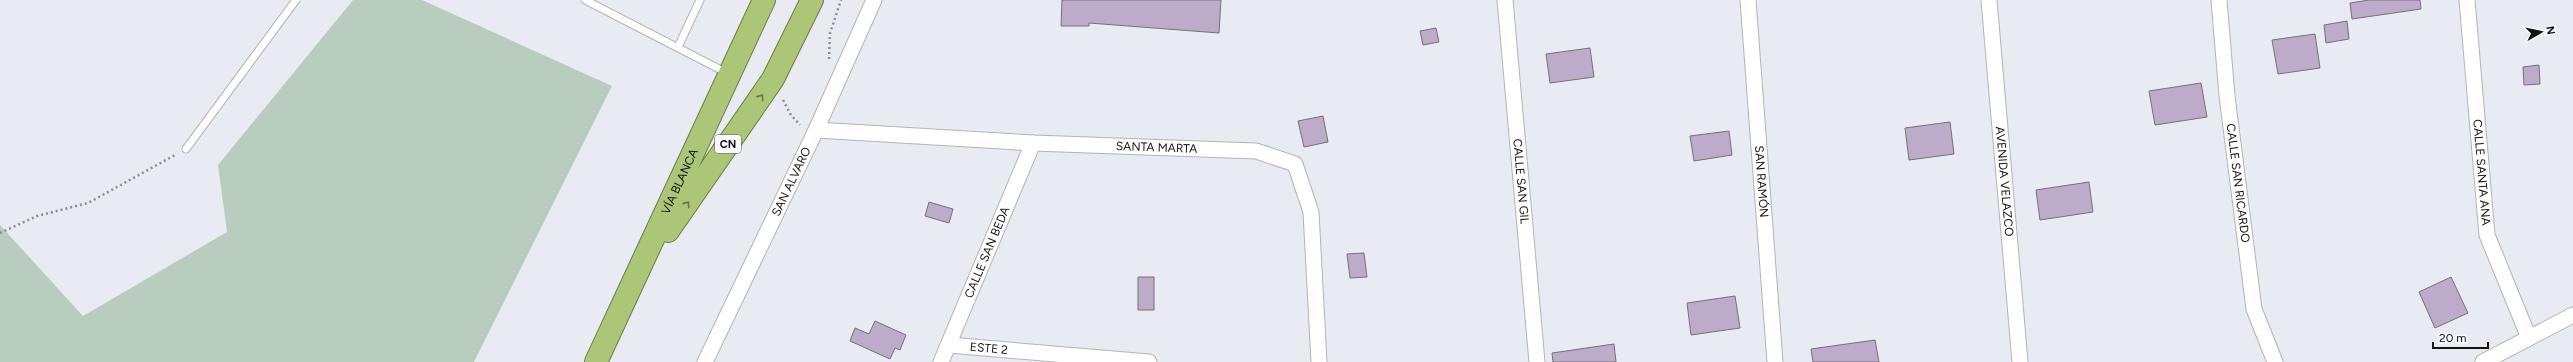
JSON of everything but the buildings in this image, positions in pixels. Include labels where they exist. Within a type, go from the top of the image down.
[{"type":"highway","name":"VÍA BLANCA","points":[[596,362],[764,0]]},
{"type":"highway","name":"CN","points":[[633,282],[773,79],[812,0]]},
{"type":"street","name":"SAN ALVARO","points":[[705,362],[816,130],[874,0]]},
{"type":"street","name":"CALLE SAN GIL","points":[[1505,0],[1536,362]]},
{"type":"street","name":"SAN RAMÓN","points":[[1748,0],[1775,362]]},
{"type":"street","name":"AVENIDA VELAZCO","points":[[1989,0],[2020,362]]},
{"type":"street","name":"CALLE SAN RICARDO","points":[[2219,0],[2228,96],[2254,309],[2275,362]]},
{"type":"street","name":"CALLE SANTA ANA","points":[[2467,0],[2487,235],[2529,338]]},
{"type":"street","name":"SANTA MARTA","points":[[816,130],[1033,142],[1256,151],[1295,164],[1311,212],[1319,362]]},
{"type":"street","name":"CALLE SAN BEDA","points":[[941,362],[1033,142]]},
{"type":"street","points":[[2483,362],[2573,315]]},
{"type":"street","name":"ESTE 2","points":[[948,345],[1149,362]]},
{"type":"lane","points":[[186,149],[296,0]]},
{"type":"lane","points":[[585,0],[729,74]]},
{"type":"lane","points":[[678,47],[700,0]]},
{"type":"path","points":[[836,86],[830,71],[828,54],[830,33],[841,0]]},
{"type":"path","points":[[773,79],[796,122],[802,127],[816,130]]},
{"type":"path","points":[[0,233],[37,216],[88,203],[186,149]]},
{"type":"green space","points":[[353,0],[422,0],[612,86],[474,362],[0,362],[0,225],[83,316],[227,232],[218,165]]}]
